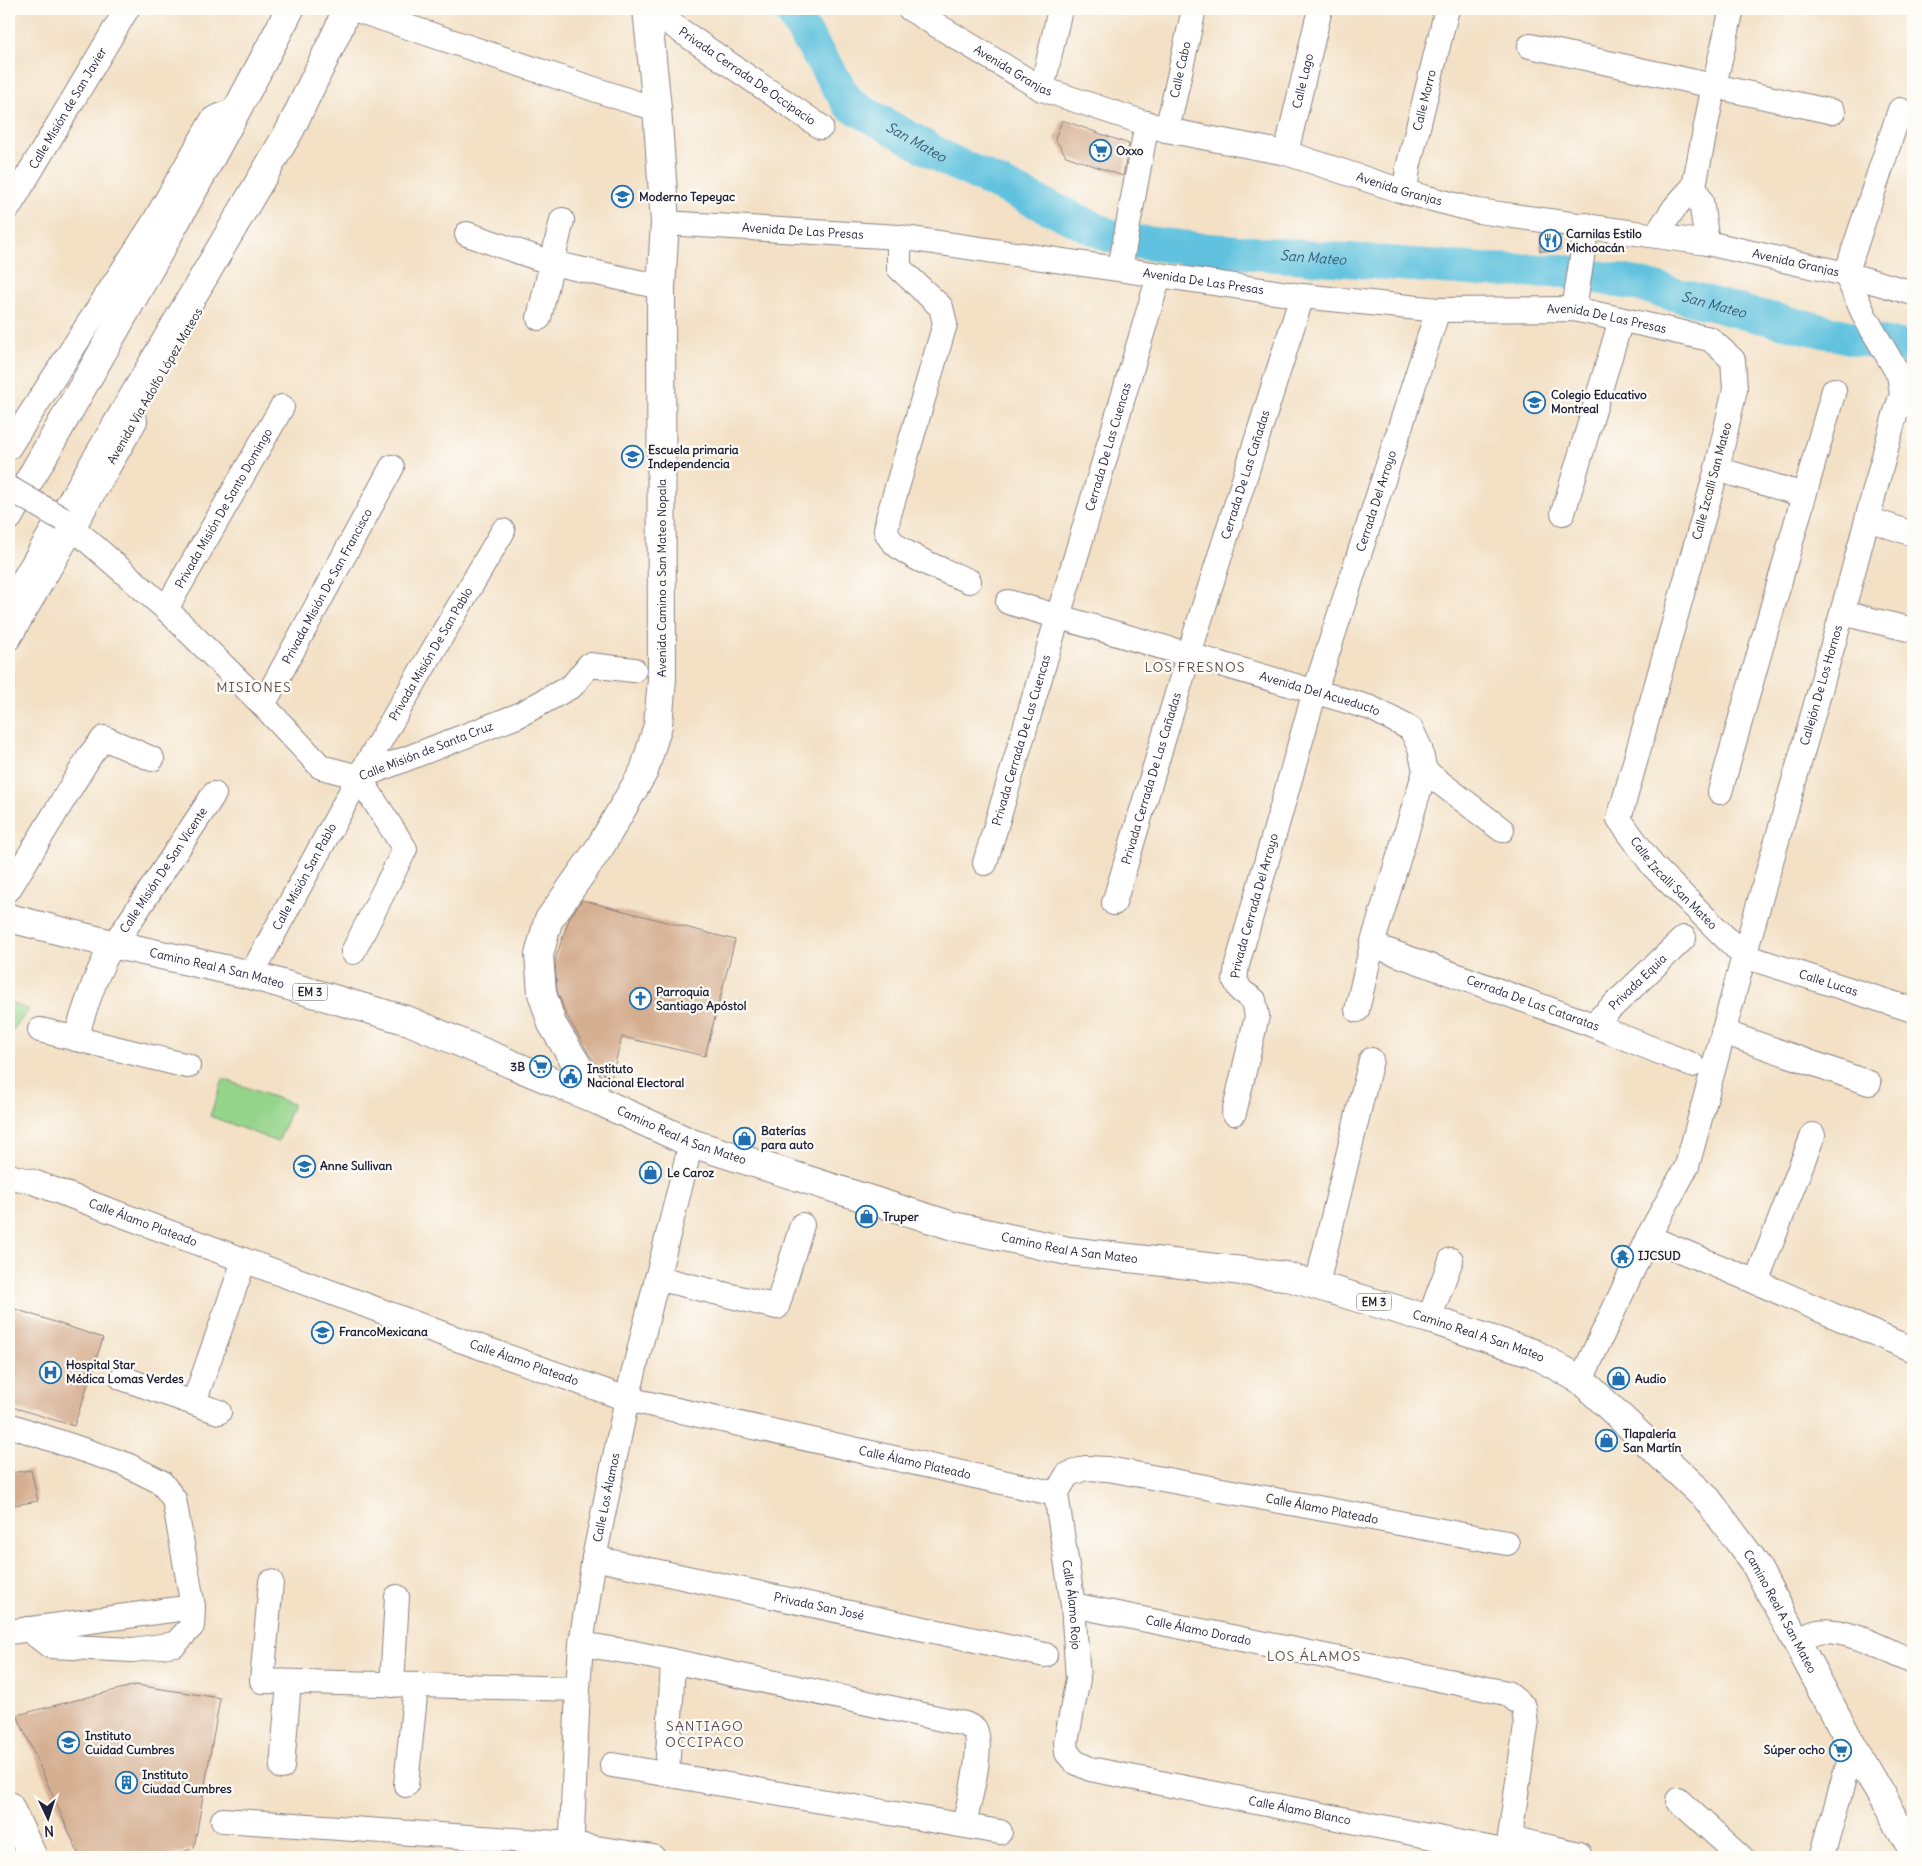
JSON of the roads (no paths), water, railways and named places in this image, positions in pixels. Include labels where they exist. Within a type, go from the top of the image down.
[{"type":"main road","points":[[9,516],[239,108],[290,9]]},
{"type":"main road","name":"Avenida Camino a San Mateo Nopala","points":[[599,1101],[552,1024],[542,993],[539,955],[548,921],[600,847],[644,771],[658,725],[662,679],[661,287],[664,223],[648,9]]},
{"type":"main road","name":"Avenida Via Adolfo López Mateos","points":[[9,608],[290,130],[348,14]]},
{"type":"main road","name":"Camino Real A San Mateo","points":[[9,918],[112,944],[251,975],[409,1021],[599,1101],[691,1143],[953,1226],[1068,1251],[1285,1276],[1430,1319],[1533,1353],[1581,1380],[1708,1500],[1754,1562],[1853,1747],[1913,1850]]},
{"type":"main road","points":[[9,1806],[33,1857]]},
{"type":"street","name":"Calle Misión de San Javier","points":[[9,207],[127,9]]},
{"type":"street","name":"Privada Cerrada De Occipacio","points":[[648,9],[821,127]]},
{"type":"street","name":"Avenida Granjas","points":[[910,9],[938,18],[1042,88],[1156,126],[1286,153],[1405,192],[1478,211],[1585,234],[1656,235],[1707,243],[1913,290]]},
{"type":"street","points":[[1042,88],[1060,9]]},
{"type":"street","name":"Calle Cabo","points":[[1121,263],[1126,230],[1156,126],[1171,113],[1194,9]]},
{"type":"street","name":"Calle Lago","points":[[1286,153],[1320,9]]},
{"type":"street","name":"Calle Morro","points":[[1405,192],[1408,168],[1447,9]]},
{"type":"street","points":[[1656,235],[1675,207],[1694,186],[1714,85],[1732,9]]},
{"type":"street","points":[[348,14],[656,108]]},
{"type":"street","points":[[1530,46],[1833,112]]},
{"type":"street","points":[[9,447],[154,222],[213,119],[239,108]]},
{"type":"street","points":[[1846,274],[1900,110]]},
{"type":"street","name":"Avenida Via Adolfo López Mateos","points":[[9,638],[69,523],[285,160],[290,130]]},
{"type":"street","points":[[1694,186],[1701,201],[1707,243]]},
{"type":"street","points":[[539,318],[562,220]]},
{"type":"street","name":"Avenida De Las Presas","points":[[664,223],[899,237],[1121,263],[1159,276],[1302,296],[1438,310],[1575,301],[1621,320],[1710,339],[1733,360]]},
{"type":"street","points":[[467,234],[552,263],[661,287]]},
{"type":"street","points":[[1575,301],[1585,234]]},
{"type":"street","points":[[899,237],[899,268],[941,307],[945,324],[888,518],[886,531],[893,543],[904,552],[970,581]]},
{"type":"street","name":"Callejón De Los Hornos","points":[[1744,956],[1842,613],[1902,394],[1899,375],[1865,317],[1846,274]]},
{"type":"street","name":"Cerrada De Las Cuencas","points":[[1058,617],[1159,276]]},
{"type":"street","name":"Cerrada De Las Cañadas","points":[[1189,654],[1302,296]]},
{"type":"street","name":"Cerrada Del Arroyo","points":[[1314,691],[1438,310]]},
{"type":"street","points":[[1563,513],[1621,320]]},
{"type":"street","name":"Calle Izcalli San Mateo","points":[[1733,360],[1735,389],[1717,468],[1619,819],[1652,866],[1744,956]]},
{"type":"street","points":[[1720,792],[1834,390]]},
{"type":"street","name":"Privada Misión De Santo Domingo","points":[[166,608],[282,407]]},
{"type":"street","name":"Privada Misión De San Francisco","points":[[263,705],[392,468]]},
{"type":"street","points":[[1717,468],[1804,495]]},
{"type":"street","name":"Calle Misión de Santa Cruz","points":[[9,488],[69,523],[166,608],[263,705],[320,767],[359,777],[518,716],[572,686],[589,655],[634,670]]},
{"type":"street","points":[[1868,519],[1913,534]]},
{"type":"street","name":"Privada Misión De San Pablo","points":[[359,777],[503,531]]},
{"type":"street","name":"Avenida Del Acueducto","points":[[1008,602],[1371,708],[1411,728],[1420,748],[1425,771],[1372,944],[1357,1010]]},
{"type":"street","points":[[1842,613],[1913,630]]},
{"type":"street","name":"Privada Cerrada De Las Cuencas","points":[[985,863],[1058,617]]},
{"type":"street","name":"Privada Cerrada De Las Cañadas","points":[[1114,903],[1189,654]]},
{"type":"street","name":"Privada Cerrada Del Arroyo","points":[[1234,1113],[1257,1016],[1254,1000],[1241,991],[1235,980],[1237,965],[1314,691]]},
{"type":"street","points":[[9,889],[91,754],[104,738],[152,759]]},
{"type":"street","points":[[1425,771],[1502,830]]},
{"type":"street","points":[[353,952],[405,849],[359,777]]},
{"type":"street","name":"Calle Misión San Pablo","points":[[251,975],[359,777]]},
{"type":"street","name":"Calle Misión De San Vicente","points":[[75,1039],[101,964],[112,944],[124,930],[214,794]]},
{"type":"street","name":"Privada Equia","points":[[1593,1025],[1684,938]]},
{"type":"street","name":"Cerrada De Las Cataratas","points":[[1372,944],[1593,1025],[1692,1065]]},
{"type":"street","points":[[1581,1380],[1648,1237],[1687,1166],[1744,956]]},
{"type":"street","name":"Calle Lucas","points":[[1744,956],[1913,1010]]},
{"type":"street","points":[[40,1030],[188,1066]]},
{"type":"street","points":[[1723,1032],[1869,1083]]},
{"type":"street","points":[[1317,1284],[1370,1060]]},
{"type":"street","points":[[1756,1282],[1813,1135]]},
{"type":"street","name":"Calle Los Álamos","points":[[571,1850],[581,1644],[594,1558],[627,1399],[691,1143]]},
{"type":"street","name":"Calle Álamo Plateado","points":[[9,1176],[33,1182],[244,1261],[627,1399],[1056,1494],[1067,1475],[1085,1468],[1108,1469],[1507,1544]]},
{"type":"street","points":[[658,1278],[777,1307],[802,1225]]},
{"type":"street","points":[[1648,1237],[1913,1349]]},
{"type":"street","points":[[1430,1319],[1451,1260]]},
{"type":"street","points":[[194,1402],[244,1261]]},
{"type":"street","points":[[122,1378],[219,1412]]},
{"type":"street","points":[[9,1425],[125,1464],[161,1482],[174,1499],[193,1607],[192,1626],[174,1644],[133,1650],[50,1646],[18,1631]]},
{"type":"street","name":"Calle Álamo Rojo","points":[[1056,1494],[1073,1605],[1078,1679],[1066,1742],[1067,1753],[1075,1762],[1090,1769]]},
{"type":"street","name":"Privada San José","points":[[594,1558],[1045,1655]]},
{"type":"street","points":[[271,1582],[262,1681],[578,1689]]},
{"type":"street","points":[[392,1685],[397,1597]]},
{"type":"street","name":"Calle Álamo Dorado","points":[[1073,1605],[1507,1693],[1524,1708],[1526,1726],[1508,1849]]},
{"type":"street","points":[[18,1631],[193,1607]]},
{"type":"street","points":[[1797,1643],[1814,1633],[1830,1631],[1845,1633],[1913,1662]]},
{"type":"street","points":[[581,1644],[630,1652],[965,1724],[974,1729],[978,1737],[978,1750],[964,1825]]},
{"type":"street","points":[[667,1774],[673,1662]]},
{"type":"street","points":[[282,1767],[289,1682]]},
{"type":"street","points":[[406,1785],[416,1686]]},
{"type":"street","points":[[1822,1857],[1853,1747]]},
{"type":"street","points":[[612,1765],[1000,1832]]},
{"type":"street","name":"Calle Álamo Blanco","points":[[1090,1769],[1508,1849],[1578,1854]]},
{"type":"street","points":[[1678,1800],[1738,1857]]},
{"type":"street","points":[[223,1820],[653,1857]]},
{"type":"waterway","name":"San Mateo","points":[[790,9],[849,104],[950,161],[1108,235],[1137,242],[1197,249],[1483,270],[1562,271],[1637,284],[1745,313],[1858,339],[1913,348]]},
{"type":"place","name":"Oxxo","points":[[1100,151]]},
{"type":"place","name":"Moderno Tepeyac","points":[[623,197]]},
{"type":"place","name":"Carnilas Estilo Michoacán","points":[[1550,241]]},
{"type":"place","name":"Colegio Educativo Montreal","points":[[1535,402]]},
{"type":"place","name":"Escuela primaria Independencia","points":[[632,457]]},
{"type":"place","name":"Parroquia Santiago Apóstol","points":[[640,999]]},
{"type":"place","name":"3B","points":[[541,1067]]},
{"type":"place","name":"Instituto Nacional Electoral","points":[[571,1076]]},
{"type":"place","name":"Baterías para auto","points":[[745,1138]]},
{"type":"place","name":"Anne Sullivan","points":[[304,1166]]},
{"type":"place","name":"Le Caroz","points":[[651,1173]]},
{"type":"place","name":"Truper","points":[[867,1217]]},
{"type":"place","name":"IJCSUD","points":[[1622,1256]]},
{"type":"place","name":"FrancoMexicana","points":[[323,1332]]},
{"type":"place","name":"Hospital Star Médica Lomas Verdes","points":[[50,1372]]},
{"type":"place","name":"Audio","points":[[1619,1379]]},
{"type":"place","name":"Tlapalería San Martín","points":[[1607,1441]]},
{"type":"place","name":"Instituto Cuidad Cumbres","points":[[69,1743]]},
{"type":"place","name":"Súper ocho","points":[[1841,1750]]},
{"type":"place","name":"Instituto Ciudad Cumbres","points":[[126,1782]]},
{"type":"district","name":"LOS FRESNOS","points":[[1195,667]]},
{"type":"district","name":"MISIONES","points":[[254,687]]},
{"type":"district","name":"LOS ÁLAMOS","points":[[1314,1656]]},
{"type":"district","name":"SANTIAGO OCCIPACO","points":[[705,1734]]}]
